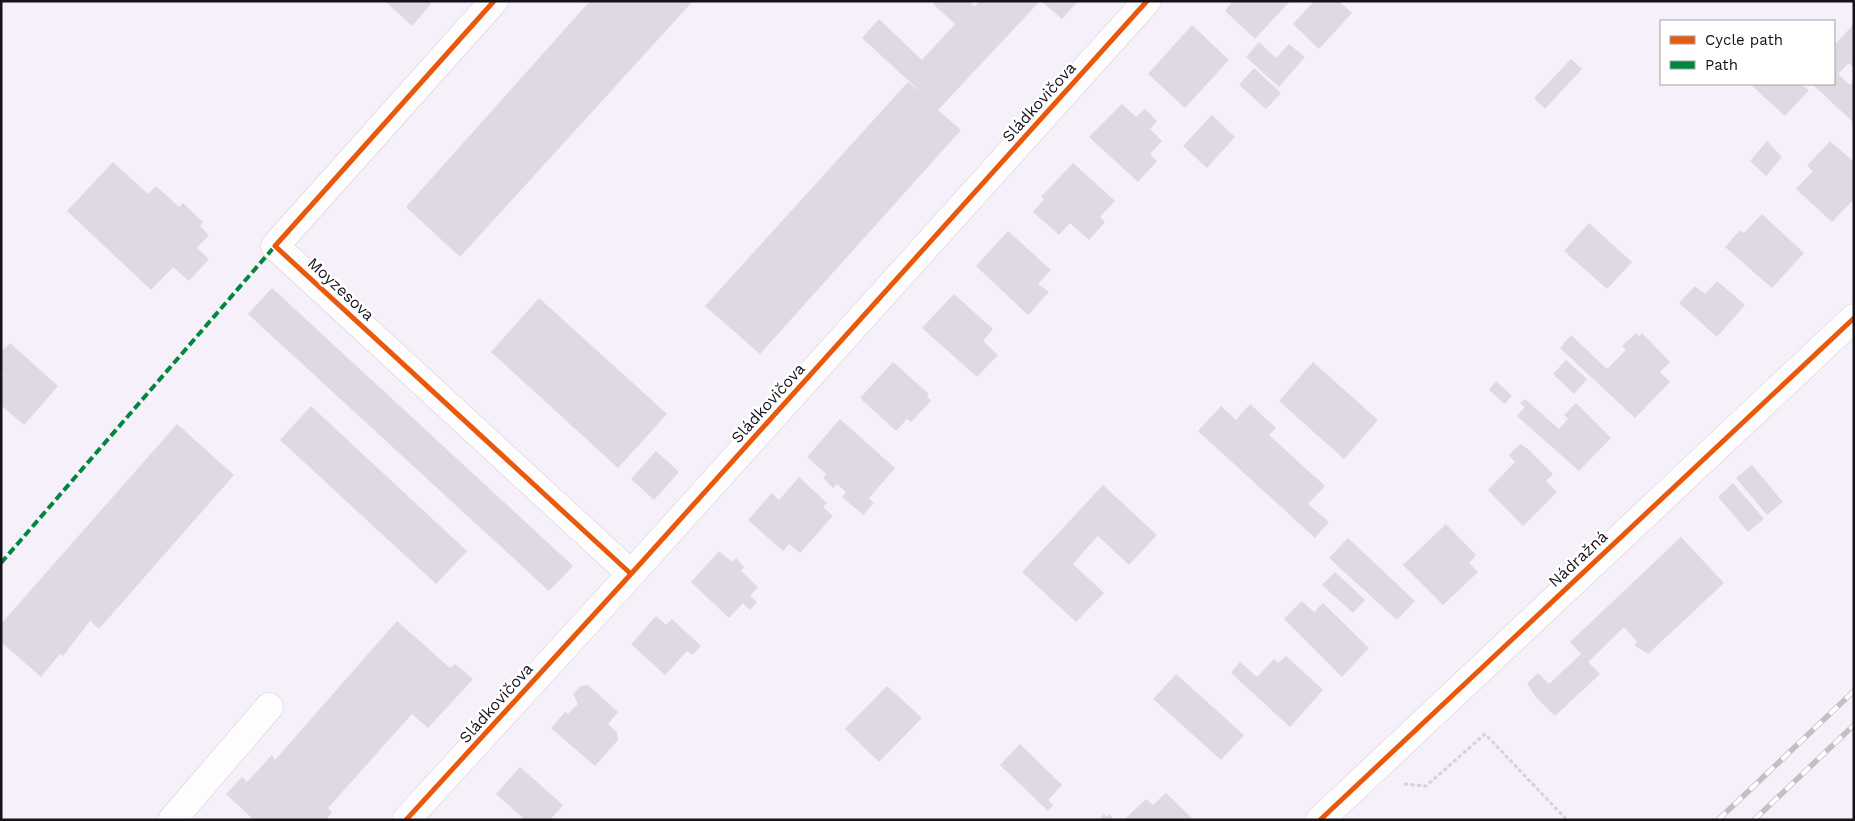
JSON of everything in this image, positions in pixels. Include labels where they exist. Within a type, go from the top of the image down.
[{"type":"street","name":"Moyzesova","points":[[494,1],[275,246],[631,574]]},
{"type":"street","name":"Sládkovičova","points":[[406,820],[631,574],[1147,1]]},
{"type":"street","name":"Nádražná","points":[[1320,820],[1854,318]]},
{"type":"street","points":[[172,820],[269,707]]},
{"type":"path","points":[[1426,786],[1485,734],[1567,820]]},
{"type":"building","points":[[385,1],[428,1],[431,4],[412,26]]},
{"type":"building","points":[[590,1],[693,1],[460,257],[406,207]]},
{"type":"building","points":[[935,1],[969,1],[975,6],[980,1],[1040,1],[938,110],[961,130],[760,354],[705,306],[908,82],[923,94],[862,38],[879,19],[922,60],[955,24],[933,4]]},
{"type":"building","points":[[1041,1],[1078,1],[1062,19]]},
{"type":"building","points":[[1233,1],[1290,1],[1255,39],[1225,11]]},
{"type":"building","points":[[1314,1],[1339,1],[1352,13],[1319,49],[1293,24]]},
{"type":"building","points":[[1854,24],[1854,68],[1849,63],[1838,74],[1850,85],[1854,81],[1854,123],[1813,85],[1835,85],[1835,44]]},
{"type":"building","points":[[1192,25],[1229,60],[1185,108],[1148,74]]},
{"type":"building","points":[[1259,42],[1276,58],[1289,44],[1305,57],[1279,87],[1246,57]]},
{"type":"building","points":[[1571,59],[1582,69],[1545,109],[1534,98]]},
{"type":"building","points":[[1254,68],[1281,93],[1266,109],[1239,85]]},
{"type":"building","points":[[1751,85],[1802,85],[1809,90],[1785,116]]},
{"type":"building","points":[[1122,104],[1136,117],[1145,109],[1157,121],[1150,129],[1162,141],[1150,154],[1157,161],[1138,182],[1089,137]]},
{"type":"building","points":[[1212,115],[1235,137],[1207,168],[1183,146]]},
{"type":"building","points":[[1767,141],[1782,157],[1766,176],[1750,161]]},
{"type":"building","points":[[1830,141],[1854,162],[1854,199],[1832,222],[1796,189],[1813,171],[1807,166]]},
{"type":"building","points":[[113,162],[148,194],[156,186],[179,207],[183,203],[203,222],[200,226],[209,235],[197,248],[209,259],[189,281],[173,267],[151,290],[67,211]]},
{"type":"building","points":[[1073,163],[1115,201],[1100,217],[1105,222],[1089,240],[1070,223],[1059,235],[1033,212],[1044,199],[1041,197]]},
{"type":"building","points":[[1762,214],[1804,253],[1772,288],[1725,247],[1740,230],[1744,233]]},
{"type":"building","points":[[1589,223],[1632,262],[1607,289],[1564,251]]},
{"type":"building","points":[[1008,231],[1051,270],[1038,284],[1049,292],[1028,315],[976,266]]},
{"type":"building","points":[[1717,281],[1745,305],[1717,337],[1679,303],[1695,286],[1705,294]]},
{"type":"building","points":[[272,288],[573,566],[549,591],[248,314]]},
{"type":"building","points":[[954,294],[993,329],[983,341],[998,355],[977,377],[922,328]]},
{"type":"building","points":[[539,298],[667,414],[618,468],[491,352]]},
{"type":"building","points":[[1636,333],[1639,337],[1642,333],[1670,362],[1660,372],[1670,382],[1635,418],[1560,348],[1571,335],[1607,369],[1626,350],[1622,346]]},
{"type":"building","points":[[10,343],[58,386],[24,425],[1,405],[1,377],[4,374],[1,372],[1,352]]},
{"type":"building","points":[[1566,360],[1587,379],[1574,394],[1553,374]]},
{"type":"building","points":[[893,362],[929,394],[927,396],[931,401],[911,422],[907,419],[896,431],[860,398]]},
{"type":"building","points":[[1313,362],[1378,420],[1344,459],[1279,401]]},
{"type":"building","points":[[1496,381],[1512,396],[1505,404],[1489,390]]},
{"type":"building","points":[[1525,399],[1559,429],[1568,419],[1564,415],[1576,403],[1611,438],[1579,471],[1517,416],[1525,407],[1520,403]]},
{"type":"building","points":[[1250,404],[1276,428],[1269,435],[1325,486],[1308,504],[1329,522],[1315,538],[1198,431],[1221,406],[1236,420]]},
{"type":"building","points":[[311,406],[467,551],[436,584],[280,440]]},
{"type":"building","points":[[840,419],[895,468],[869,498],[874,503],[863,515],[842,497],[846,492],[837,484],[833,488],[823,478],[826,474],[807,457]]},
{"type":"building","points":[[177,424],[234,475],[99,629],[90,621],[63,656],[60,654],[41,677],[1,642],[1,624]]},
{"type":"building","points":[[1520,444],[1528,449],[1553,474],[1546,481],[1557,492],[1523,526],[1488,490],[1515,462],[1509,455]]},
{"type":"building","points":[[656,451],[679,472],[654,500],[631,479]]},
{"type":"building","points":[[1752,465],[1783,502],[1767,515],[1736,478]]},
{"type":"building","points":[[799,477],[827,503],[823,507],[833,516],[800,553],[789,544],[783,551],[748,520],[772,493],[779,500]]},
{"type":"building","points":[[1733,483],[1764,519],[1748,532],[1718,497]]},
{"type":"building","points":[[1103,485],[1157,535],[1129,565],[1098,536],[1073,564],[1104,593],[1076,622],[1022,572]]},
{"type":"building","points":[[1446,524],[1476,555],[1469,563],[1478,572],[1443,605],[1403,565]]},
{"type":"building","points":[[1681,537],[1724,583],[1648,654],[1634,645],[1637,642],[1624,627],[1588,662],[1600,674],[1555,716],[1535,696],[1527,683],[1538,673],[1549,684],[1581,654],[1570,642]]},
{"type":"building","points":[[1348,538],[1415,601],[1397,620],[1329,558]]},
{"type":"building","points":[[719,551],[732,562],[736,558],[744,567],[741,571],[758,587],[750,596],[757,602],[750,610],[743,603],[729,618],[691,582]]},
{"type":"building","points":[[1335,572],[1365,600],[1353,613],[1322,585]]},
{"type":"building","points":[[1302,601],[1314,612],[1323,603],[1369,648],[1342,677],[1284,619]]},
{"type":"building","points":[[656,616],[666,625],[672,619],[701,646],[692,655],[687,651],[665,675],[631,644]]},
{"type":"building","points":[[397,621],[450,668],[455,664],[473,679],[428,728],[412,714],[328,808],[332,812],[326,820],[254,820],[226,794],[242,777],[247,782],[272,755],[275,760]]},
{"type":"building","points":[[1286,656],[1323,690],[1290,727],[1231,673],[1240,662],[1257,677],[1274,659],[1278,663]]},
{"type":"building","points":[[1176,674],[1244,735],[1221,760],[1153,699]]},
{"type":"building","points":[[588,685],[618,712],[608,724],[617,732],[618,740],[595,766],[551,728],[565,712],[568,714],[578,704],[573,694],[581,686]]},
{"type":"building","points":[[887,686],[922,718],[879,762],[845,729]]},
{"type":"building","points":[[1020,744],[1062,785],[1048,800],[1053,805],[1048,811],[1000,765]]},
{"type":"building","points":[[520,767],[563,805],[550,820],[525,820],[496,794]]},
{"type":"building","points":[[1166,793],[1193,819],[1124,820],[1146,799],[1153,805]]},
{"type":"building","points":[[1104,814],[1107,817],[1109,814],[1115,820],[1098,820]]},
{"type":"railway","points":[[1718,820],[1854,691]]},
{"type":"railway","points":[[1754,820],[1854,725]]},
{"type":"marked path","points":[[1,563],[275,246]]},
{"type":"cycle path","points":[[494,1],[275,246],[631,574]]},
{"type":"cycle path","points":[[406,820],[631,574],[1147,1]]},
{"type":"cycle path","points":[[1320,820],[1854,318]]}]
